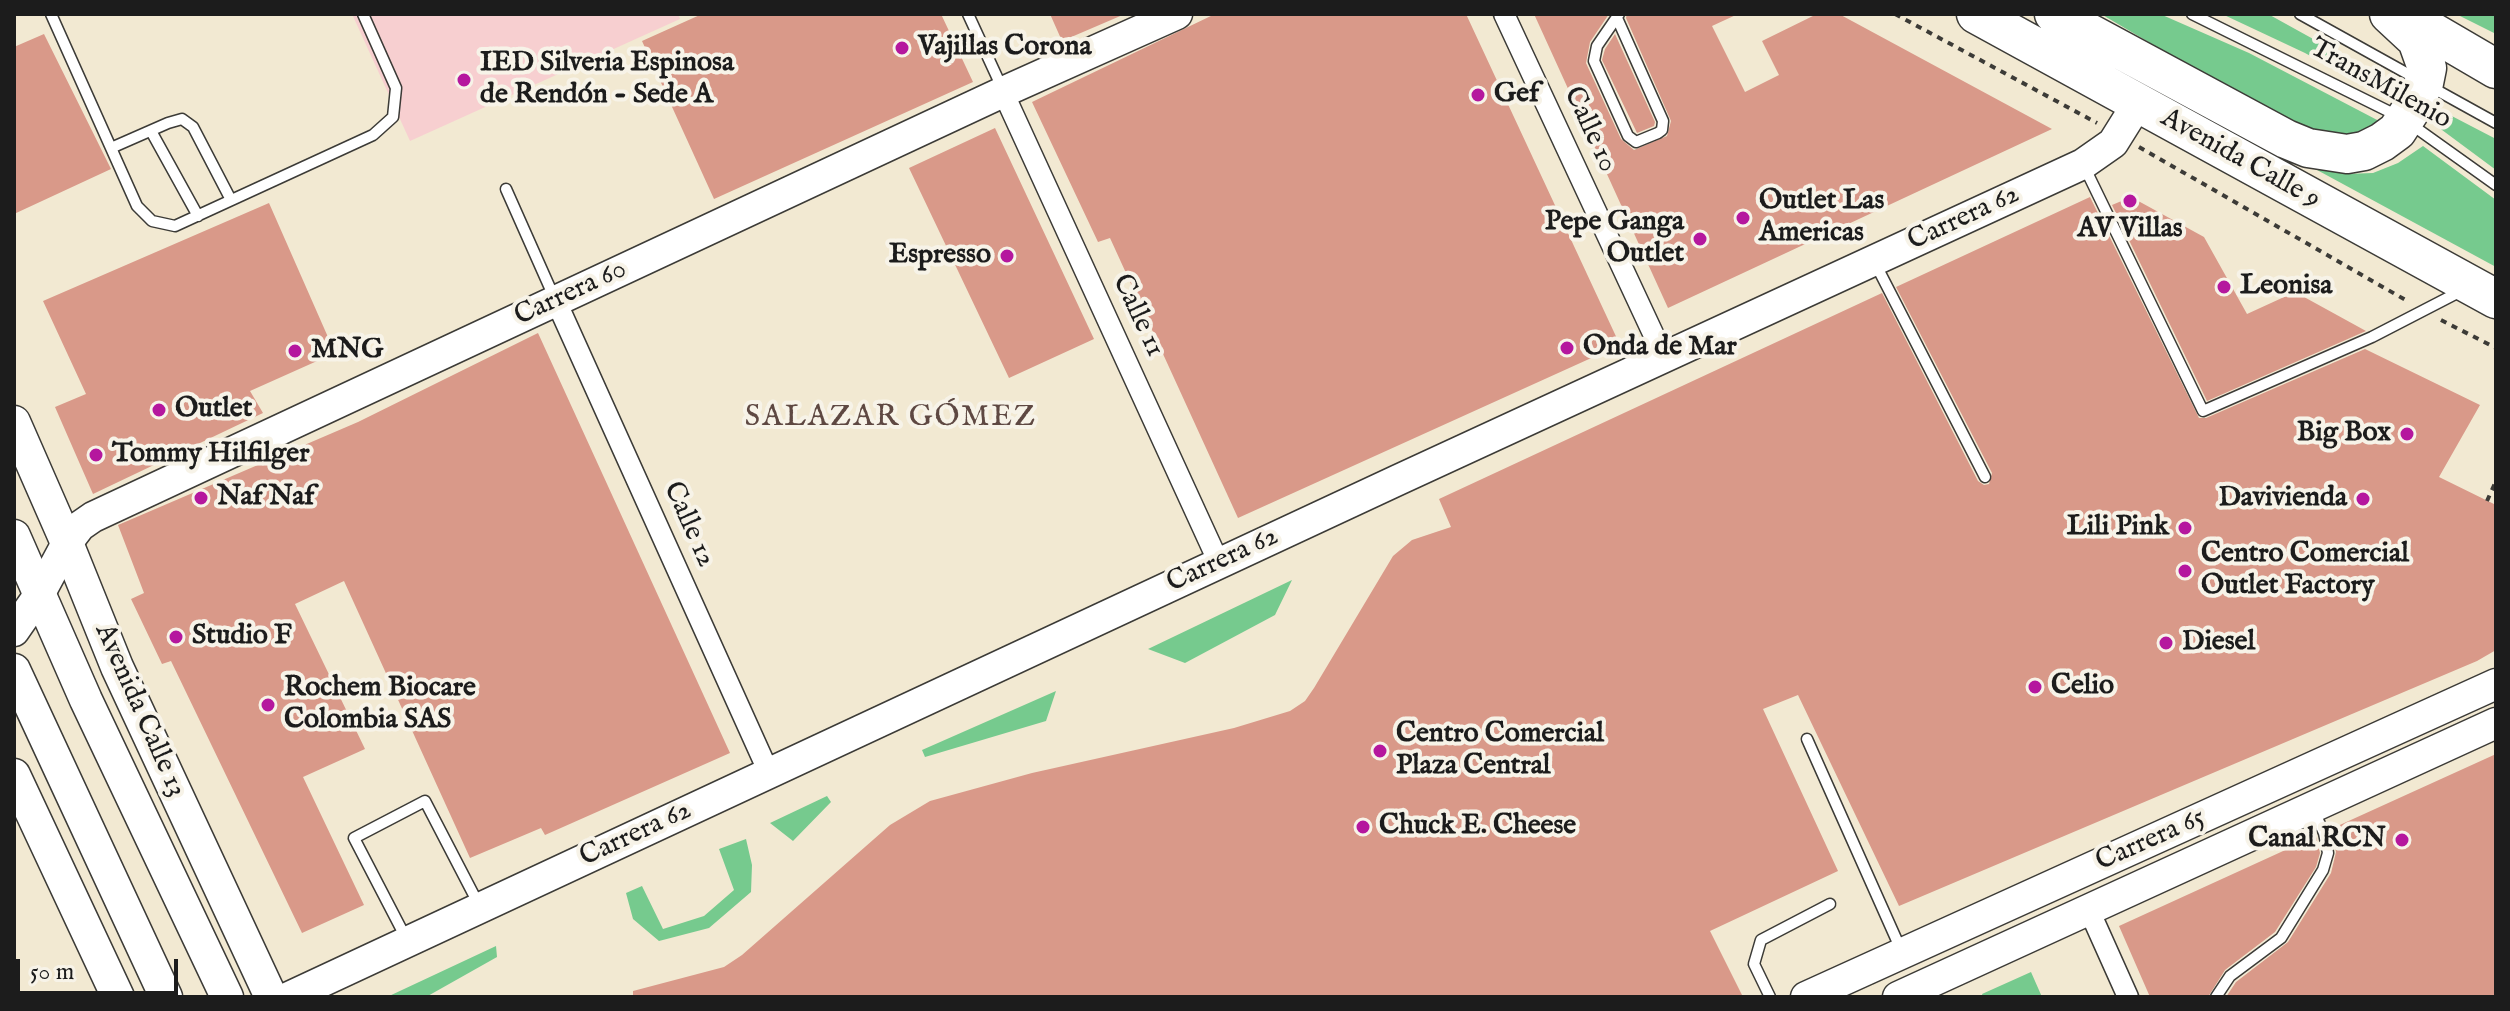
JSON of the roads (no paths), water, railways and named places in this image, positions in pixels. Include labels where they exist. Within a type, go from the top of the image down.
[{"type":"highway","points":[[2054,14],[2308,148],[2347,154],[2364,151],[2382,142],[2405,120],[2424,83],[2427,68],[2417,40],[2389,14]]},
{"type":"highway","name":"Avenida Calle 9","points":[[1977,16],[2484,292]]},
{"type":"highway","points":[[2413,20],[2496,56]]},
{"type":"highway","points":[[2413,20],[2496,69]]},
{"type":"main road","name":"Avenida Calle 13","points":[[14,422],[117,667],[275,992]]},
{"type":"main road","name":"Avenida Calle 13","points":[[14,536],[227,997]]},
{"type":"main road","points":[[14,670],[166,997]]},
{"type":"main road","points":[[14,775],[118,997]]},
{"type":"main road","points":[[196,931],[275,992]]},
{"type":"main road","points":[[136,997],[142,946]]},
{"type":"street","name":"Carrera 60","points":[[14,631],[39,595],[67,543],[80,526],[93,517],[1003,92],[1177,14]]},
{"type":"street","name":"Calle 10","points":[[1504,14],[1664,357]]},
{"type":"street","name":"Calle 11","points":[[1003,92],[1219,563]]},
{"type":"street","name":"Carrera 62","points":[[275,992],[408,942],[2083,164],[2113,143],[2138,103]]},
{"type":"street","name":"Calle 12","points":[[556,301],[769,773]]},
{"type":"street","name":"Carrera 65","points":[[1806,997],[2496,684]]},
{"type":"street","name":"Carrera 65","points":[[1898,997],[2496,723]]},
{"type":"street","points":[[2089,910],[2128,997]]},
{"type":"lane","points":[[51,14],[137,206],[152,221],[175,226],[373,135],[393,117],[396,88],[363,14]]},
{"type":"lane","points":[[968,14],[1003,92]]},
{"type":"lane","name":"TransMilenio","points":[[2192,14],[2405,120],[2496,185]]},
{"type":"lane","name":"TransMilenio","points":[[2300,14],[2496,123]]},
{"type":"lane","points":[[1618,16],[1663,121],[1662,130],[1641,141],[1628,136],[1594,61],[1597,46],[1618,16]]},
{"type":"lane","points":[[111,148],[182,119],[193,127],[231,200]]},
{"type":"lane","points":[[151,131],[198,216]]},
{"type":"lane","points":[[2083,164],[2203,411],[2424,311],[2484,292]]},
{"type":"lane","points":[[506,189],[556,301]]},
{"type":"lane","points":[[1874,261],[1985,477]]},
{"type":"lane","points":[[1807,739],[1903,954]]},
{"type":"lane","points":[[408,942],[354,838],[425,801],[480,908]]},
{"type":"lane","points":[[2216,997],[2230,976],[2281,938],[2323,870],[2328,853],[2324,833],[2312,807]]},
{"type":"lane","points":[[1770,997],[1754,964],[1761,940],[1830,904]]},
{"type":"place","name":"Vajillas Corona","points":[[902,48]]},
{"type":"place","name":"IED Silveria Espinosa de Rendón - Sede A","points":[[464,80]]},
{"type":"place","name":"Gef","points":[[1478,95]]},
{"type":"place","name":"AV Villas","points":[[2130,201]]},
{"type":"place","name":"Outlet Las Americas","points":[[1743,218]]},
{"type":"place","name":"Pepe Ganga Outlet","points":[[1700,239]]},
{"type":"place","name":"Espresso","points":[[1007,256]]},
{"type":"place","name":"Leonisa","points":[[2224,287]]},
{"type":"place","name":"Onda de Mar","points":[[1567,348]]},
{"type":"place","name":"MNG","points":[[295,351]]},
{"type":"place","name":"Outlet","points":[[159,410]]},
{"type":"place","name":"Big Box","points":[[2407,434]]},
{"type":"place","name":"Tommy Hilfilger","points":[[96,455]]},
{"type":"place","name":"Naf Naf","points":[[201,498]]},
{"type":"place","name":"Davivienda","points":[[2363,499]]},
{"type":"place","name":"Lili Pink","points":[[2185,528]]},
{"type":"place","name":"Centro Comercial Outlet Factory","points":[[2185,571]]},
{"type":"place","name":"Studio F","points":[[176,637]]},
{"type":"place","name":"Diesel","points":[[2166,643]]},
{"type":"place","name":"Celio","points":[[2035,687]]},
{"type":"place","name":"Rochem Biocare Colombia SAS","points":[[268,705]]},
{"type":"place","name":"Centro Comercial Plaza Central","points":[[1380,751]]},
{"type":"place","name":"Chuck E. Cheese","points":[[1363,827]]},
{"type":"place","name":"Canal RCN","points":[[2402,840]]},
{"type":"district","name":"SALAZAR GÓMEZ","points":[[891,419]]}]
